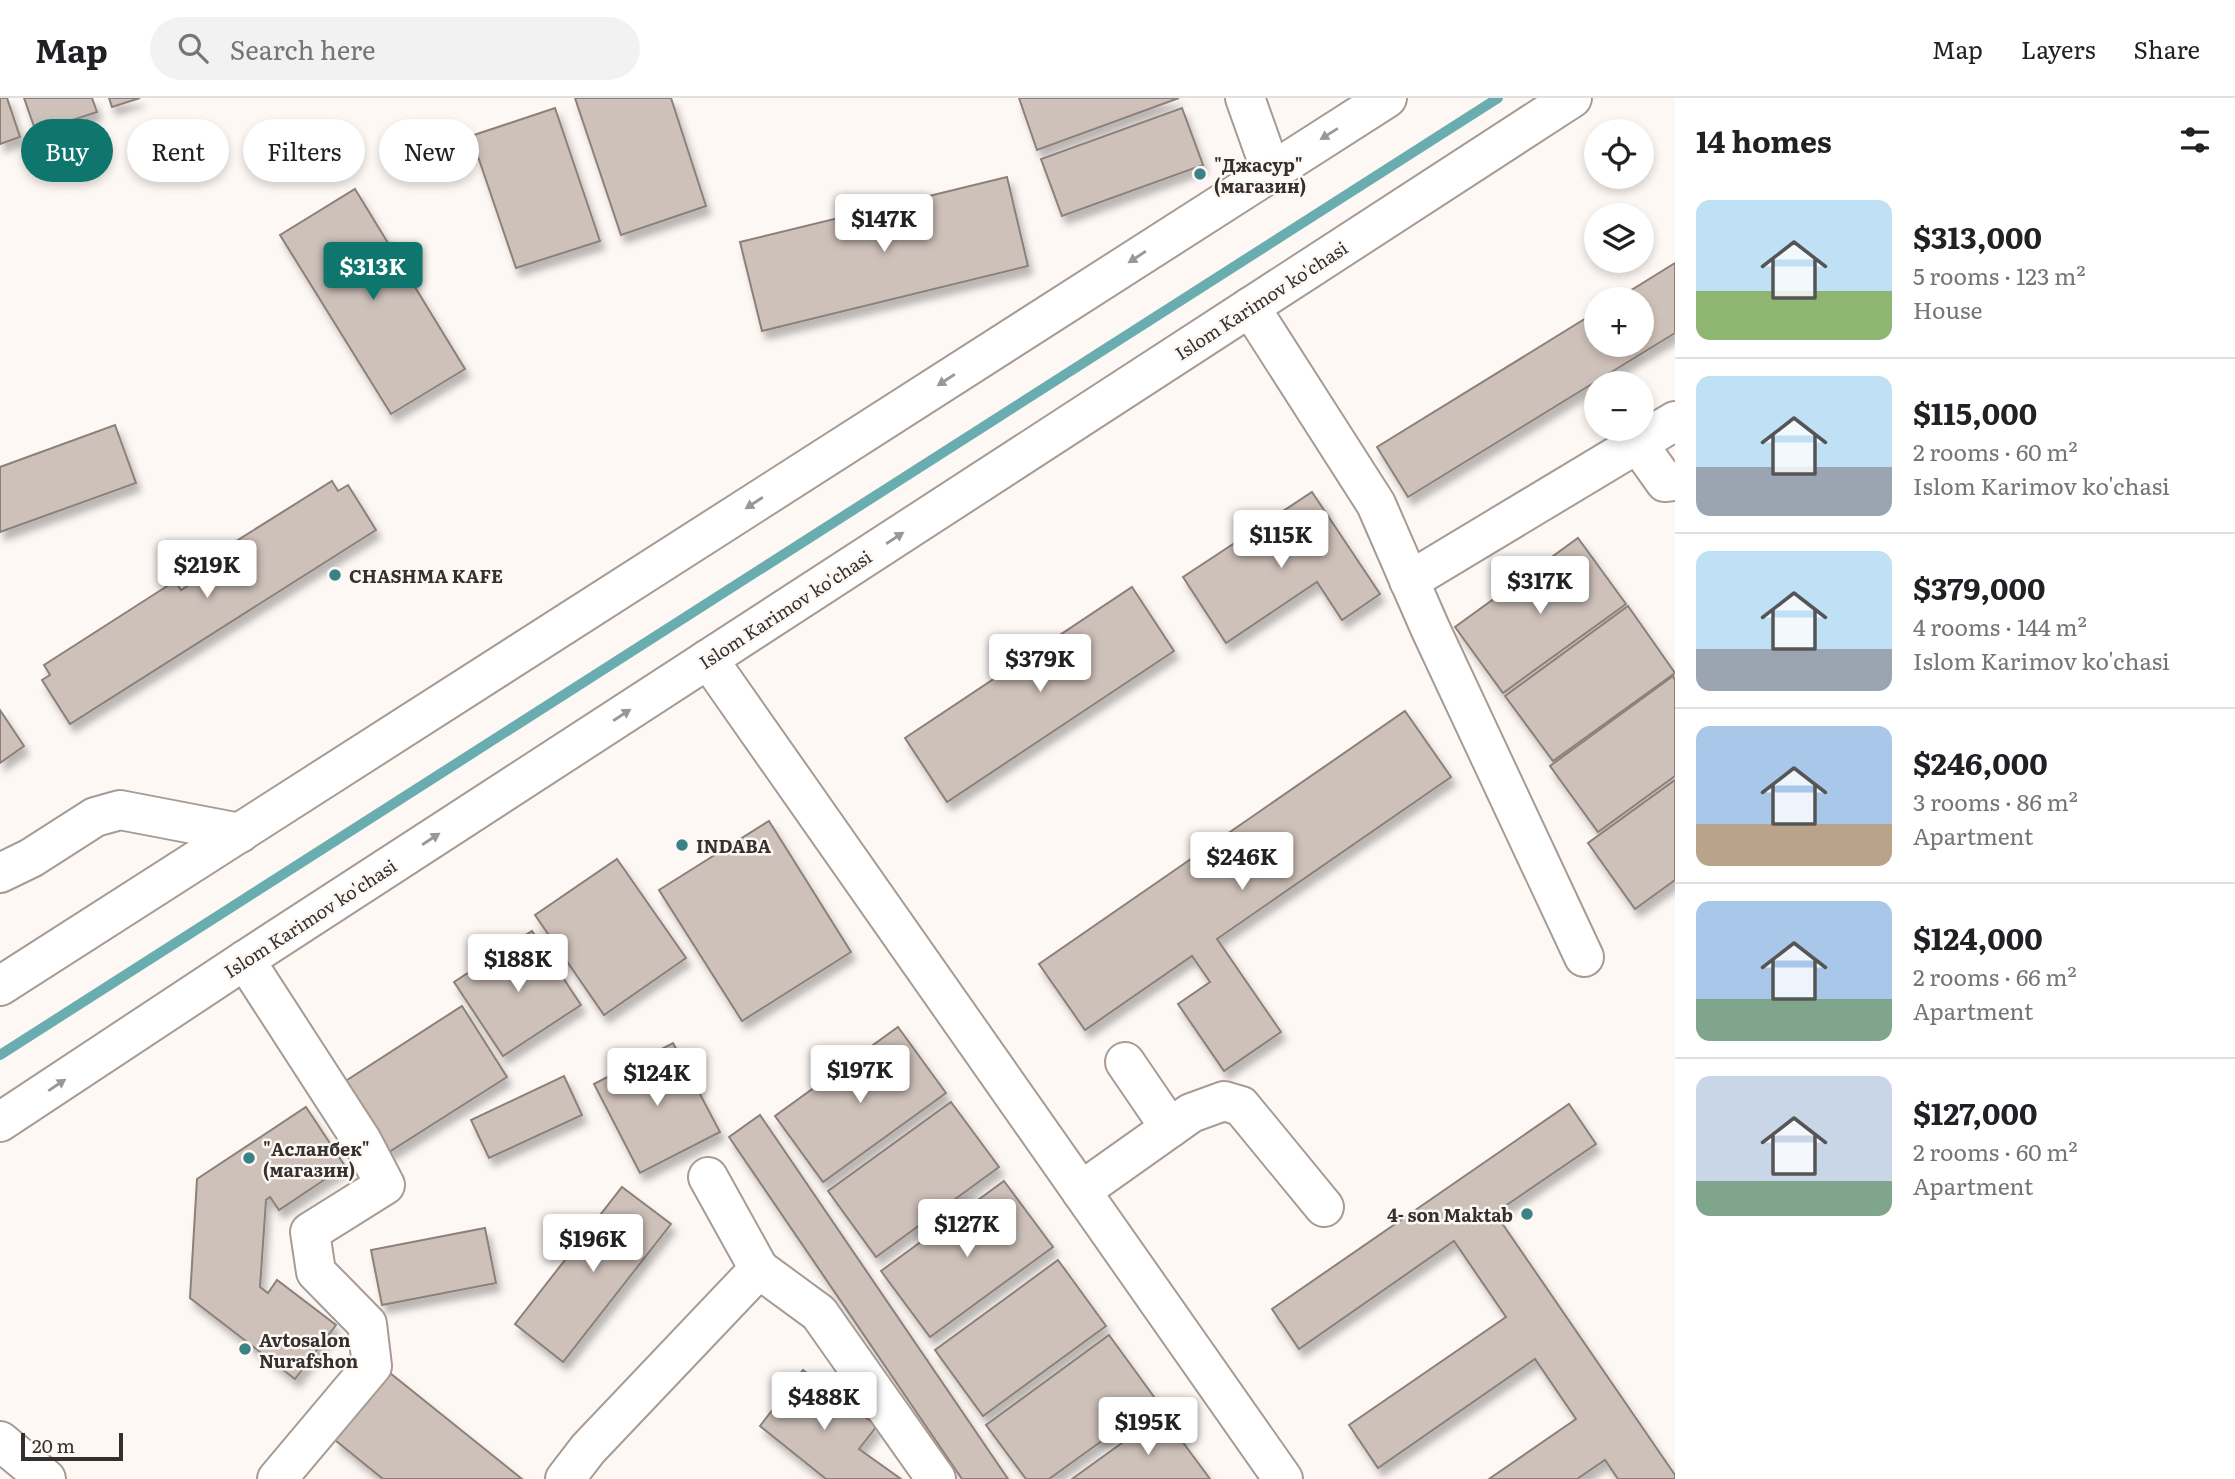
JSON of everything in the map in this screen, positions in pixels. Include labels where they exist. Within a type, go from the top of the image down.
[{"type":"main road","points":[[1245,98],[1271,171]]},
{"type":"main road","points":[[0,986],[1387,98]]},
{"type":"main road","name":"Islom Karimov ko'chasi","points":[[0,1122],[1572,98]]},
{"type":"main road","points":[[1250,307],[1376,504],[1409,581],[1584,957]]},
{"type":"main road","points":[[1409,581],[1675,421]]},
{"type":"main road","points":[[1638,444],[1665,482],[1675,481]]},
{"type":"main road","points":[[708,659],[1283,1479]]},
{"type":"main road","points":[[0,873],[31,858],[95,817],[120,810],[240,833]]},
{"type":"main road","points":[[245,960],[362,1141],[385,1185],[310,1232],[316,1272],[366,1324],[372,1366],[277,1479]]},
{"type":"main road","points":[[1125,1062],[1170,1128]]},
{"type":"main road","points":[[1080,1191],[1191,1112],[1224,1101],[1241,1106],[1324,1207]]},
{"type":"main road","points":[[708,1177],[759,1269],[820,1313],[936,1479]]},
{"type":"main road","points":[[565,1479],[588,1449],[759,1269]]},
{"type":"main road","points":[[0,1441],[46,1479]]},
{"type":"building","points":[[0,98],[7,98],[20,137],[0,144]]},
{"type":"building","points":[[24,98],[92,98],[97,112],[76,119],[31,119]]},
{"type":"building","points":[[109,98],[140,98],[112,107]]},
{"type":"building","points":[[575,98],[671,98],[706,206],[621,235]]},
{"type":"building","points":[[1019,98],[1179,98],[1037,150]]},
{"type":"building","points":[[555,108],[600,241],[516,268],[479,159],[479,133]]},
{"type":"building","points":[[1182,108],[1203,165],[1062,216],[1041,159]]},
{"type":"building","points":[[1007,177],[1028,266],[762,331],[740,242]]},
{"type":"building","points":[[355,189],[465,369],[391,414],[280,235]]},
{"type":"building","points":[[1675,263],[1675,333],[1654,346],[1654,287],[1636,287]]},
{"type":"building","points":[[1584,319],[1584,357],[1636,357],[1613,371],[1584,371],[1584,389],[1408,497],[1377,447]]},
{"type":"building","points":[[115,425],[136,483],[0,532],[0,467]]},
{"type":"building","points":[[332,481],[338,491],[348,485],[376,530],[70,724],[42,680],[50,675],[44,665],[175,581],[181,590],[204,575],[198,565]]},
{"type":"building","points":[[1312,492],[1380,594],[1342,620],[1317,582],[1226,643],[1183,577]]},
{"type":"building","points":[[1578,538],[1626,604],[1503,693],[1455,627]]},
{"type":"building","points":[[1132,587],[1174,651],[947,802],[905,738]]},
{"type":"building","points":[[1628,606],[1675,673],[1553,761],[1505,696]]},
{"type":"building","points":[[1673,676],[1675,776],[1598,832],[1550,766]]},
{"type":"building","points":[[0,710],[24,746],[0,763]]},
{"type":"building","points":[[1405,711],[1451,777],[1217,939],[1281,1032],[1224,1071],[1178,1004],[1210,982],[1192,956],[1085,1030],[1039,964]]},
{"type":"building","points":[[1675,780],[1675,880],[1635,909],[1588,843]]},
{"type":"building","points":[[769,821],[851,952],[742,1021],[659,890]]},
{"type":"building","points":[[617,859],[686,958],[604,1015],[535,915]]},
{"type":"building","points":[[532,931],[581,1005],[503,1056],[454,982]]},
{"type":"building","points":[[462,1006],[507,1077],[389,1152],[344,1082]]},
{"type":"building","points":[[898,1027],[946,1093],[823,1182],[775,1116]]},
{"type":"building","points":[[673,1043],[720,1132],[640,1173],[594,1084]]},
{"type":"building","points":[[564,1076],[582,1115],[489,1158],[471,1120]]},
{"type":"building","points":[[951,1102],[999,1167],[876,1257],[828,1191]]},
{"type":"building","points":[[1569,1104],[1596,1144],[1495,1213],[1675,1475],[1675,1479],[1618,1479],[1605,1460],[1577,1479],[1489,1479],[1576,1419],[1535,1359],[1378,1468],[1349,1425],[1506,1317],[1454,1241],[1299,1349],[1272,1309]]},
{"type":"building","points":[[306,1107],[345,1166],[279,1210],[270,1197],[266,1200],[260,1287],[268,1293],[277,1280],[336,1325],[295,1379],[190,1298],[197,1179]]},
{"type":"building","points":[[760,1115],[1008,1479],[962,1479],[729,1137]]},
{"type":"building","points":[[1004,1181],[1053,1247],[930,1337],[881,1271]]},
{"type":"building","points":[[622,1187],[671,1224],[563,1362],[515,1324]]},
{"type":"building","points":[[485,1228],[496,1283],[382,1305],[371,1250]]},
{"type":"building","points":[[1058,1260],[1106,1326],[983,1416],[935,1350]]},
{"type":"building","points":[[1109,1335],[1157,1401],[1049,1479],[1026,1479],[986,1425]]},
{"type":"building","points":[[803,1370],[877,1426],[859,1449],[901,1479],[826,1479],[760,1426]]},
{"type":"building","points":[[390,1373],[522,1479],[383,1479],[335,1440]]},
{"type":"building","points":[[1162,1414],[1210,1479],[1072,1479]]},
{"type":"waterway","points":[[0,1055],[1498,98]]},
{"type":"place","name":"\"Джасур\" (магазин)","points":[[1200,174]]},
{"type":"place","name":"CHASHMA KAFE","points":[[335,575]]},
{"type":"place","name":"INDABA","points":[[682,845]]},
{"type":"place","name":"\"Асланбек\" (магазин)","points":[[249,1158]]},
{"type":"place","name":"4- son Maktab","points":[[1527,1214]]},
{"type":"place","name":"Avtosalon Nurafshon","points":[[245,1349]]}]
